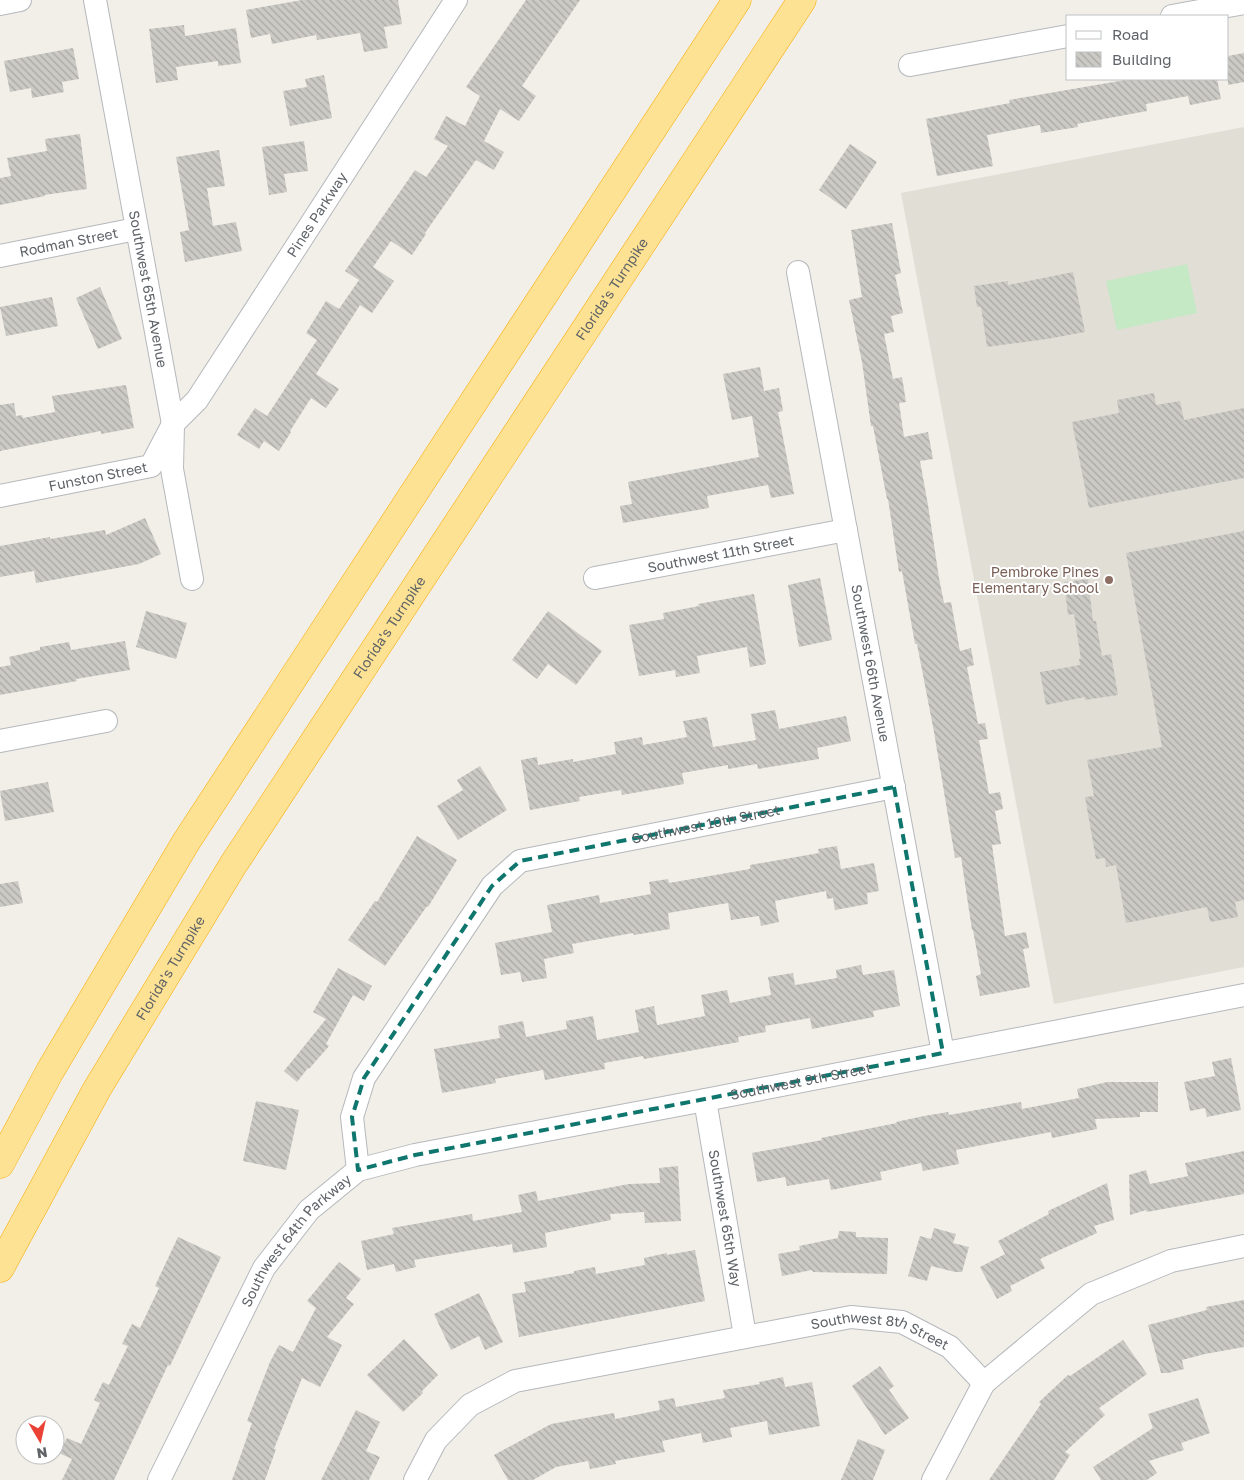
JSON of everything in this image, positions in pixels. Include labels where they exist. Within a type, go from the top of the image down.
[{"type":"highway","points":[[0,1164],[50,1071],[186,842],[460,420],[737,0]]},
{"type":"highway","name":"Florida's Turnpike","points":[[0,1268],[97,1089],[233,865],[802,0]]},
{"type":"street","points":[[0,4],[20,0]]},
{"type":"street","name":"Southwest 65th Avenue","points":[[95,0],[173,424],[172,469],[192,579]]},
{"type":"street","name":"Pines Parkway","points":[[173,424],[197,400],[456,0]]},
{"type":"street","points":[[1178,15],[1244,3]]},
{"type":"street","points":[[910,65],[1066,36]]},
{"type":"street","name":"Rodman Street","points":[[0,256],[136,229]]},
{"type":"street","name":"Southwest 66th Avenue","points":[[798,272],[943,1053]]},
{"type":"street","name":"Funston Street","points":[[0,496],[151,466],[173,424]]},
{"type":"street","name":"Southwest 11th Street","points":[[595,578],[846,530]]},
{"type":"street","points":[[0,741],[106,721]]},
{"type":"street","name":"Southwest 10th Street","points":[[520,861],[894,787]]},
{"type":"street","name":"Southwest 64th Parkway","points":[[159,1480],[264,1268],[309,1210],[358,1170],[352,1116],[364,1078],[492,886],[520,861]]},
{"type":"street","name":"Southwest 9th Street","points":[[358,1170],[415,1155],[1244,995]]},
{"type":"street","name":"Southwest 65th Way","points":[[705,1100],[745,1336]]},
{"type":"street","points":[[933,1480],[984,1383],[1091,1294],[1171,1261],[1244,1246]]},
{"type":"street","name":"Southwest 8th Street","points":[[415,1480],[436,1440],[470,1405],[514,1381],[851,1317],[902,1322],[950,1347],[984,1383]]},
{"type":"highlighted area","points":[[894,787],[943,1053],[415,1155],[358,1170],[352,1117],[364,1078],[492,886],[520,861]]},
{"type":"shaded area","name":"Pembroke Pines Elementary School","points":[[1244,127],[1244,967],[1054,1004],[901,193]]},
{"type":"green space","points":[[1187,264],[1197,313],[1117,330],[1106,281]]},
{"type":"building","points":[[302,0],[398,0],[402,24],[384,27],[388,48],[364,52],[360,33],[317,40],[316,35],[272,44],[270,34],[251,38],[246,10]]},
{"type":"building","points":[[526,0],[580,0],[522,86],[536,96],[519,121],[500,109],[484,141],[504,152],[494,170],[476,160],[425,233],[412,255],[391,241],[373,267],[394,281],[372,313],[360,305],[316,374],[339,389],[326,408],[311,398],[279,451],[264,441],[259,449],[237,435],[255,408],[267,416],[317,340],[306,333],[326,301],[339,309],[359,280],[345,271],[415,170],[426,177],[448,146],[434,139],[446,116],[465,126],[480,96],[466,87]]},
{"type":"building","points":[[184,25],[185,36],[236,28],[241,63],[218,66],[218,61],[176,67],[178,80],[156,83],[149,29]]},
{"type":"building","points":[[73,48],[79,79],[62,82],[64,92],[32,98],[31,88],[10,92],[4,61]]},
{"type":"building","points":[[1244,53],[1244,82],[1228,85],[1229,56]]},
{"type":"building","points":[[324,75],[332,118],[290,126],[283,91],[307,87],[305,79]]},
{"type":"building","points":[[1125,80],[1217,80],[1221,99],[1190,105],[1188,96],[1146,104],[1147,111],[1077,124],[1078,127],[1041,133],[1040,125],[987,135],[993,166],[937,176],[926,119],[1010,103],[1009,100]]},
{"type":"building","points":[[80,134],[87,189],[44,195],[0,205],[0,178],[11,176],[7,158],[47,151],[45,139]]},
{"type":"building","points":[[304,141],[308,171],[284,174],[287,192],[269,195],[262,147]]},
{"type":"building","points":[[850,144],[877,162],[846,209],[819,190]]},
{"type":"building","points":[[219,150],[225,186],[207,188],[213,226],[236,222],[242,251],[185,262],[180,232],[189,230],[176,157]]},
{"type":"building","points":[[892,223],[901,273],[895,275],[903,313],[891,316],[894,332],[884,334],[893,379],[902,377],[906,402],[899,403],[904,437],[928,432],[933,459],[920,461],[939,578],[944,603],[951,602],[960,651],[971,648],[974,665],[967,667],[978,724],[985,723],[988,739],[979,740],[989,794],[1000,792],[1003,809],[995,811],[1001,844],[992,845],[1005,936],[1026,932],[1029,948],[1023,949],[1030,987],[980,996],[976,976],[981,974],[961,857],[955,858],[934,732],[902,571],[899,572],[888,499],[873,426],[871,426],[862,362],[849,300],[862,297],[851,230]]},
{"type":"building","points":[[1073,272],[1085,332],[987,347],[981,307],[977,307],[974,286],[1008,281],[1008,285]]},
{"type":"building","points":[[100,287],[122,339],[98,349],[76,298]]},
{"type":"building","points":[[52,297],[58,326],[6,336],[0,307]]},
{"type":"building","points":[[760,367],[764,391],[779,388],[783,411],[778,412],[794,494],[771,498],[768,485],[707,496],[709,508],[623,523],[620,506],[632,504],[628,482],[759,457],[752,416],[732,420],[723,374]]},
{"type":"building","points":[[126,385],[134,428],[101,434],[101,431],[0,451],[0,405],[14,403],[16,416],[22,415],[23,418],[55,412],[52,396]]},
{"type":"building","points":[[1154,393],[1156,405],[1180,401],[1184,420],[1244,408],[1244,478],[1089,508],[1072,422],[1119,413],[1117,400]]},
{"type":"building","points":[[145,518],[161,554],[139,564],[36,583],[34,571],[0,577],[0,546],[105,530],[106,535]]},
{"type":"building","name":"Pembroke Pines Elementary School","points":[[1244,531],[1244,900],[1235,902],[1238,917],[1210,922],[1207,907],[1126,923],[1116,865],[1106,867],[1105,858],[1096,859],[1085,797],[1094,796],[1087,760],[1162,747],[1126,553]]},
{"type":"building","points":[[820,578],[832,640],[799,647],[788,585]]},
{"type":"building","points":[[1088,579],[1093,621],[1096,621],[1102,656],[1111,654],[1118,695],[1085,700],[1085,697],[1046,705],[1040,672],[1080,665],[1079,659],[1081,659],[1074,614],[1068,615],[1064,582]]},
{"type":"building","points":[[754,594],[766,664],[750,667],[747,647],[697,656],[700,673],[676,677],[675,670],[639,676],[629,625],[664,619],[663,613],[699,606],[698,604]]},
{"type":"building","points":[[146,611],[187,623],[176,659],[136,647]]},
{"type":"building","points":[[548,611],[602,651],[576,685],[548,664],[537,679],[512,660]]},
{"type":"building","points":[[125,641],[130,670],[0,695],[0,667],[11,665],[9,657],[40,650],[40,647],[69,642],[71,650]]},
{"type":"building","points":[[775,710],[779,729],[846,716],[851,741],[817,748],[819,759],[758,769],[757,764],[728,769],[728,765],[682,773],[684,784],[622,795],[621,790],[579,797],[580,801],[530,810],[521,760],[537,757],[538,765],[573,759],[573,762],[616,754],[614,742],[642,737],[643,745],[687,737],[683,721],[707,717],[713,747],[756,740],[751,714]]},
{"type":"building","points":[[480,766],[507,810],[458,840],[437,806],[463,790],[457,780]]},
{"type":"building","points":[[48,782],[54,812],[5,821],[0,791]]},
{"type":"building","points":[[417,836],[457,860],[428,907],[385,966],[348,940],[375,901],[377,902]]},
{"type":"building","points":[[837,846],[841,869],[874,863],[879,891],[867,893],[868,904],[835,910],[833,898],[827,899],[826,891],[775,901],[779,922],[761,926],[759,916],[731,920],[728,903],[668,913],[670,929],[634,935],[633,933],[572,944],[574,953],[544,959],[547,978],[522,982],[520,972],[501,975],[495,943],[552,932],[547,905],[599,895],[600,903],[651,894],[649,882],[668,879],[669,883],[750,869],[750,865],[819,853],[818,849]]},
{"type":"building","points":[[18,881],[23,903],[0,907],[0,884]]},
{"type":"building","points":[[861,965],[863,975],[894,970],[900,1006],[873,1011],[874,1017],[812,1029],[810,1018],[765,1026],[766,1032],[738,1037],[739,1042],[644,1059],[643,1056],[604,1063],[605,1069],[545,1080],[543,1070],[495,1079],[496,1083],[442,1093],[434,1049],[500,1038],[498,1026],[523,1021],[526,1037],[567,1029],[566,1021],[593,1016],[597,1040],[639,1032],[635,1010],[654,1006],[657,1025],[705,1016],[701,995],[727,990],[730,1003],[771,995],[768,977],[793,973],[795,985],[837,978],[836,970]]},
{"type":"building","points":[[338,968],[372,986],[364,1001],[353,995],[326,1044],[329,1046],[297,1082],[284,1071],[326,1019],[313,1012]]},
{"type":"building","points":[[1231,1058],[1241,1110],[1207,1117],[1205,1108],[1190,1111],[1184,1082],[1215,1076],[1212,1062]]},
{"type":"building","points":[[1107,1082],[1158,1082],[1158,1112],[1140,1112],[1140,1117],[1095,1119],[1097,1129],[1052,1138],[1051,1132],[956,1150],[959,1164],[923,1171],[921,1163],[880,1172],[882,1180],[831,1190],[829,1179],[787,1186],[785,1177],[757,1182],[752,1153],[822,1140],[821,1138],[924,1116],[948,1112],[949,1115],[1021,1102],[1022,1109],[1079,1098],[1077,1089]]},
{"type":"building","points":[[256,1101],[299,1110],[286,1170],[243,1161]]},
{"type":"building","points":[[1244,1151],[1244,1194],[1147,1212],[1146,1210],[1130,1215],[1129,1175],[1146,1170],[1150,1184],[1188,1176],[1185,1163]]},
{"type":"building","points":[[678,1166],[681,1221],[645,1223],[644,1212],[610,1214],[611,1220],[545,1233],[547,1247],[513,1253],[512,1244],[496,1246],[414,1260],[416,1267],[396,1272],[394,1264],[367,1270],[361,1241],[394,1234],[392,1228],[472,1214],[473,1221],[522,1212],[518,1195],[536,1191],[538,1201],[629,1184],[660,1183],[659,1168]]},
{"type":"building","points":[[1107,1183],[1114,1220],[1094,1226],[1097,1233],[1040,1259],[1045,1268],[1010,1286],[1012,1291],[997,1299],[980,1267],[1005,1254],[998,1241],[1049,1214],[1048,1211]]},
{"type":"building","points":[[934,1228],[956,1234],[953,1243],[969,1247],[962,1272],[931,1266],[927,1281],[908,1276],[920,1236],[931,1239]]},
{"type":"building","points":[[839,1231],[856,1232],[856,1237],[888,1238],[887,1274],[813,1272],[812,1270],[782,1276],[778,1254],[800,1250],[799,1246],[838,1238]]},
{"type":"building","points":[[178,1237],[221,1257],[114,1480],[62,1480],[72,1459],[65,1456],[65,1442],[67,1438],[81,1444],[100,1403],[94,1400],[103,1382],[109,1385],[128,1346],[122,1344],[132,1324],[140,1328],[159,1288],[155,1286]]},
{"type":"building","points":[[695,1250],[705,1301],[519,1337],[512,1294],[526,1292],[524,1282],[574,1273],[574,1271],[595,1267],[596,1274],[645,1265],[644,1258]]},
{"type":"building","points":[[339,1262],[361,1279],[346,1298],[354,1304],[327,1337],[342,1345],[320,1387],[302,1378],[274,1449],[276,1449],[265,1480],[232,1480],[252,1423],[247,1421],[270,1362],[279,1345],[293,1352],[316,1308],[307,1301]]},
{"type":"building","points":[[479,1293],[503,1342],[485,1350],[479,1336],[451,1350],[434,1314]]},
{"type":"building","points":[[1244,1300],[1244,1347],[1182,1360],[1184,1369],[1161,1373],[1148,1325],[1207,1310],[1206,1307]]},
{"type":"building","points":[[404,1339],[438,1375],[403,1412],[367,1375]]},
{"type":"building","points":[[1123,1340],[1147,1374],[1099,1408],[1105,1415],[1065,1452],[1070,1455],[1054,1480],[989,1480],[1041,1404],[1039,1402],[1068,1375],[1070,1376]]},
{"type":"building","points":[[880,1366],[894,1386],[889,1390],[909,1418],[885,1435],[852,1386]]},
{"type":"building","points":[[783,1377],[785,1387],[812,1382],[820,1426],[769,1435],[767,1421],[730,1428],[732,1437],[703,1443],[701,1433],[662,1441],[665,1452],[615,1461],[616,1464],[590,1469],[588,1461],[556,1467],[533,1480],[508,1480],[494,1455],[551,1424],[614,1413],[615,1419],[660,1410],[658,1401],[674,1398],[676,1407],[725,1398],[723,1390],[760,1384],[759,1382]]},
{"type":"building","points":[[1198,1398],[1210,1433],[1181,1443],[1184,1450],[1149,1461],[1157,1473],[1147,1480],[1101,1480],[1093,1467],[1153,1428],[1148,1414]]},
{"type":"building","points":[[356,1410],[380,1422],[366,1451],[380,1457],[369,1480],[321,1480]]},
{"type":"building","points":[[858,1439],[885,1450],[873,1480],[841,1480]]},
{"type":"place","name":"Pembroke Pines Elementary School","points":[[1109,580]]}]
